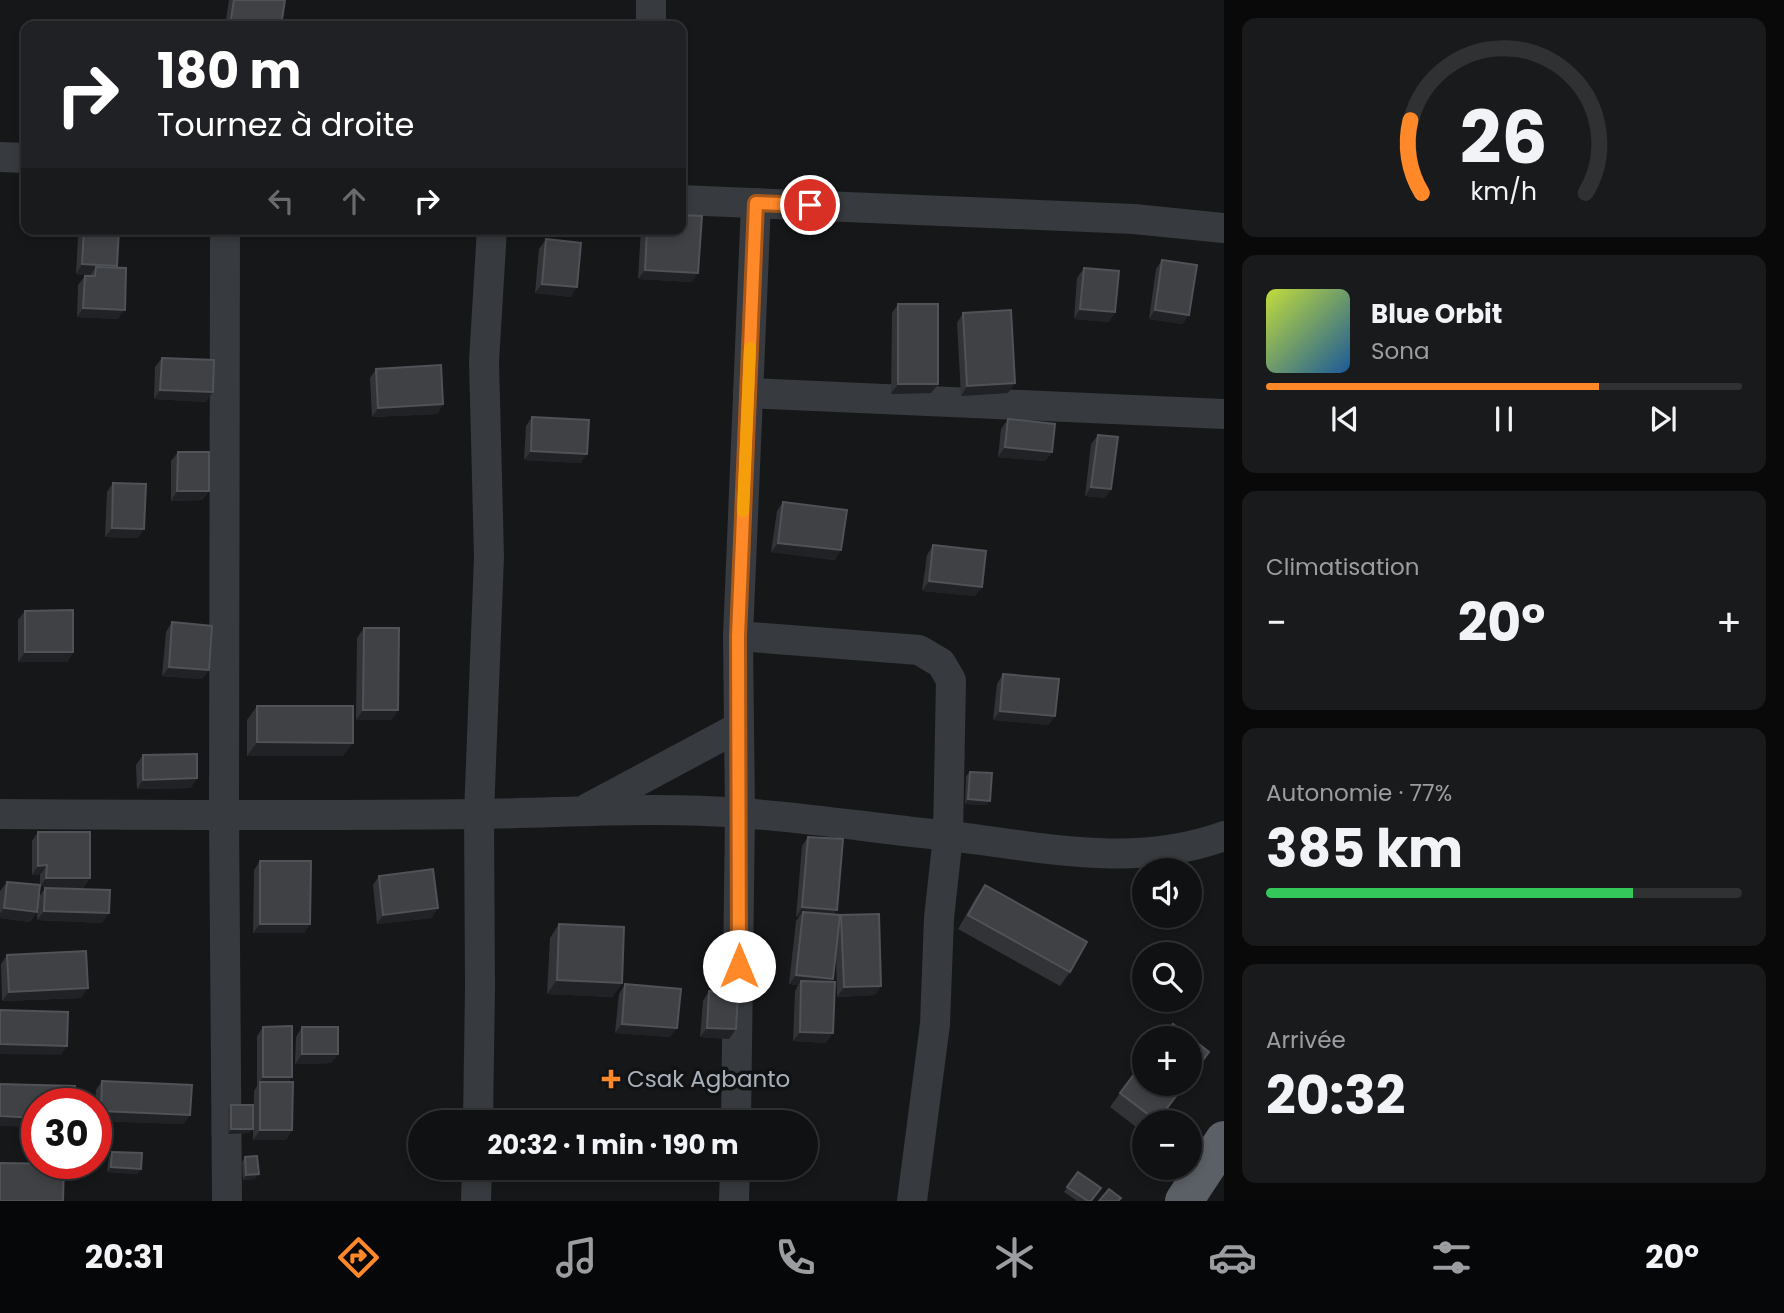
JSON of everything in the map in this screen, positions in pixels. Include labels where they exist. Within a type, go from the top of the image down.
[{"type":"highway","points":[[1184,1201],[1224,1140]]},
{"type":"street","points":[[651,0],[651,21]]},
{"type":"street","points":[[0,157],[21,158]]},
{"type":"street","points":[[686,200],[1134,219],[1224,228]]},
{"type":"street","points":[[736,1110],[740,813],[738,636],[756,203]]},
{"type":"street","points":[[225,235],[224,815],[227,1201]]},
{"type":"street","points":[[478,1110],[479,814],[489,557],[484,361],[492,235]]},
{"type":"street","points":[[748,393],[1224,414]]},
{"type":"street","points":[[738,636],[919,650],[941,663],[951,680],[948,836],[939,918],[935,1024],[912,1201]]},
{"type":"street","points":[[584,810],[739,727]]},
{"type":"street","points":[[0,814],[479,814],[584,810],[740,813],[1105,855],[1154,853],[1196,846],[1224,836]]},
{"type":"street","points":[[476,1201],[477,1180]]},
{"type":"street","points":[[734,1201],[735,1180]]},
{"type":"building","points":[[234,0],[285,0],[282,21],[231,21]]},
{"type":"building","points":[[686,215],[702,216],[698,273],[645,270],[647,235],[686,235]]},
{"type":"building","points":[[84,235],[119,235],[117,266],[82,264]]},
{"type":"building","points":[[546,239],[581,243],[577,287],[542,284]]},
{"type":"building","points":[[1162,260],[1197,265],[1189,315],[1155,310]]},
{"type":"building","points":[[96,267],[126,268],[125,310],[83,308],[85,276],[95,276]]},
{"type":"building","points":[[1084,268],[1119,271],[1115,312],[1080,309]]},
{"type":"building","points":[[898,304],[938,304],[938,384],[898,384]]},
{"type":"building","points":[[1011,310],[1015,383],[967,386],[963,313]]},
{"type":"building","points":[[162,358],[214,360],[213,392],[160,390]]},
{"type":"building","points":[[441,365],[443,404],[378,408],[376,369]]},
{"type":"building","points":[[532,417],[589,420],[587,454],[531,451]]},
{"type":"building","points":[[1008,419],[1055,424],[1052,452],[1005,447]]},
{"type":"building","points":[[1098,435],[1118,437],[1111,489],[1091,487]]},
{"type":"building","points":[[178,452],[209,452],[209,491],[177,491]]},
{"type":"building","points":[[113,483],[146,484],[144,529],[112,528]]},
{"type":"building","points":[[783,502],[847,510],[841,550],[778,543]]},
{"type":"building","points":[[933,545],[986,551],[982,587],[929,581]]},
{"type":"building","points":[[73,610],[73,652],[25,652],[25,611]]},
{"type":"building","points":[[172,622],[212,626],[209,670],[169,667]]},
{"type":"building","points":[[364,628],[399,628],[398,710],[363,710]]},
{"type":"building","points":[[1003,674],[1059,679],[1055,716],[1000,711]]},
{"type":"building","points":[[257,706],[353,706],[353,743],[257,742]]},
{"type":"building","points":[[197,754],[197,778],[143,780],[143,755]]},
{"type":"building","points":[[970,772],[992,773],[990,801],[968,799]]},
{"type":"building","points":[[38,832],[90,832],[90,878],[46,878],[47,865],[38,866]]},
{"type":"building","points":[[808,837],[843,839],[837,910],[802,907]]},
{"type":"building","points":[[260,861],[311,861],[310,924],[260,924]]},
{"type":"building","points":[[433,869],[438,908],[383,915],[379,876]]},
{"type":"building","points":[[7,882],[40,885],[37,912],[4,908]]},
{"type":"building","points":[[985,885],[1087,942],[1070,972],[968,915]]},
{"type":"building","points":[[45,888],[110,890],[109,913],[44,911]]},
{"type":"building","points":[[803,912],[840,915],[833,979],[796,975]]},
{"type":"building","points":[[879,914],[881,986],[844,987],[841,915]]},
{"type":"building","points":[[559,924],[624,927],[622,983],[557,980]]},
{"type":"building","points":[[86,951],[88,988],[9,992],[7,955]]},
{"type":"building","points":[[801,981],[835,982],[833,1033],[800,1032]]},
{"type":"building","points":[[625,984],[681,989],[677,1028],[622,1024]]},
{"type":"building","points":[[709,991],[738,993],[736,1029],[707,1028]]},
{"type":"building","points":[[0,1010],[68,1012],[67,1046],[0,1044]]},
{"type":"building","points":[[292,1026],[292,1077],[263,1077],[263,1027]]},
{"type":"building","points":[[302,1027],[338,1027],[338,1054],[302,1054]]},
{"type":"building","points":[[1202,1047],[1209,1052],[1202,1062]]},
{"type":"building","points":[[1132,1077],[1132,1096],[1176,1096],[1165,1110],[1142,1110],[1120,1093]]},
{"type":"building","points":[[102,1081],[192,1085],[190,1115],[112,1111],[112,1088],[102,1088]]},
{"type":"building","points":[[260,1082],[293,1082],[292,1130],[260,1130]]},
{"type":"building","points":[[0,1084],[75,1086],[21,1088],[21,1117],[0,1116]]},
{"type":"building","points":[[231,1105],[253,1105],[253,1129],[231,1129]]},
{"type":"building","points":[[112,1152],[142,1153],[141,1169],[112,1167]]},
{"type":"building","points":[[257,1156],[259,1174],[246,1175],[245,1157]]},
{"type":"building","points":[[0,1163],[21,1163],[21,1179],[64,1179],[63,1201],[0,1201]]},
{"type":"building","points":[[1078,1172],[1101,1188],[1091,1201],[1067,1187]]},
{"type":"building","points":[[1109,1189],[1121,1198],[1118,1201],[1099,1201]]},
{"type":"slow traffic","points":[[743,511],[750,348]]},
{"type":"place","name":"Csak Agbanto","points":[[611,1079]]},
{"type":"route","points":[[739,966],[738,636],[756,203],[810,205]]}]
